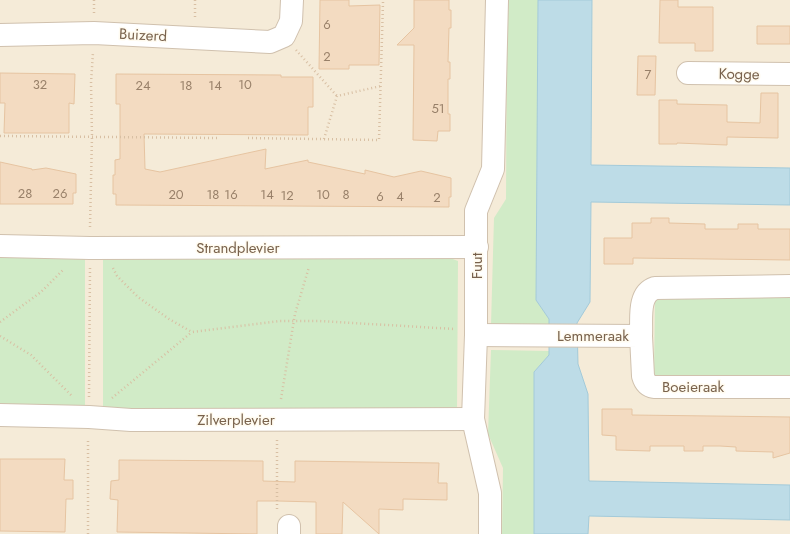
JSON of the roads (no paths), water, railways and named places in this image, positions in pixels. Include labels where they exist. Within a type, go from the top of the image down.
[{"type":"street","name":"Buizerd","points":[[0,35],[94,33],[270,42],[284,36],[291,21],[292,0]]},
{"type":"street","name":"Fuut","points":[[490,534],[490,493],[473,419],[476,335],[476,211],[493,169],[497,0]]},
{"type":"street","name":"Kogge","points":[[688,73],[790,74]]},
{"type":"street","name":"Strandplevier","points":[[0,246],[90,248],[477,247]]},
{"type":"street","name":"Lemmeraak","points":[[476,335],[641,336],[642,301],[647,292],[655,288],[790,286]]},
{"type":"street","name":"Boeieraak","points":[[641,336],[643,376],[644,380],[650,386],[790,387]]},
{"type":"street","name":"Zilverplevier","points":[[0,415],[88,417],[131,420],[473,419]]},
{"type":"water","points":[[538,0],[592,0],[591,165],[790,168],[790,205],[591,202],[590,302],[577,323],[578,364],[588,394],[589,481],[790,485],[790,520],[589,516],[588,534],[534,534],[534,372],[549,355],[549,319],[536,300]]}]
